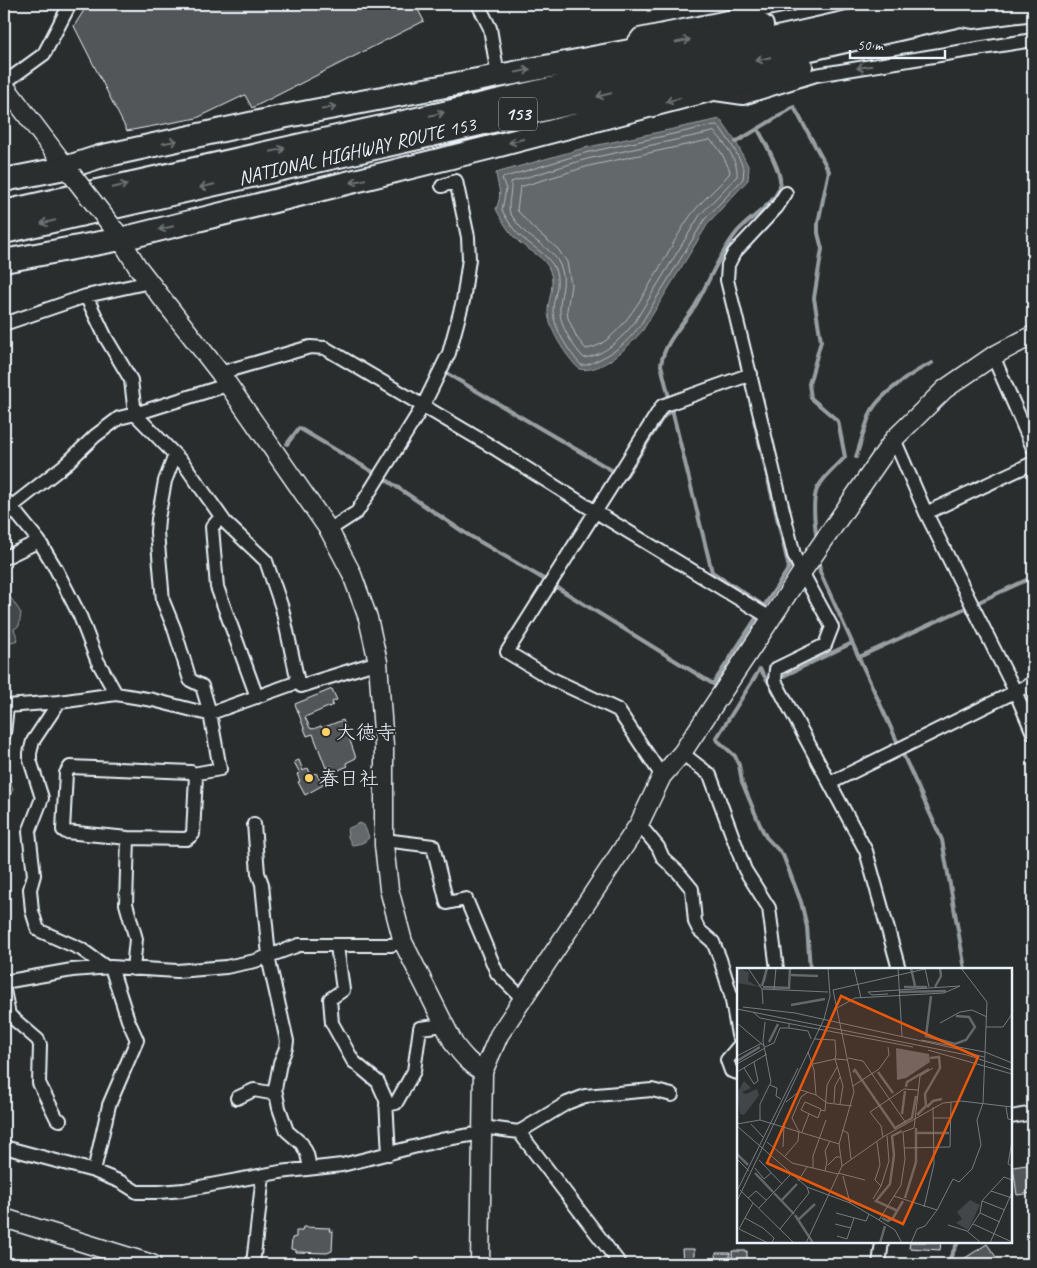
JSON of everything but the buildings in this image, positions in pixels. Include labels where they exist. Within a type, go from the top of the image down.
[{"type":"highway","name":"153","points":[[4,180],[68,171],[99,157],[282,117],[882,4]]},
{"type":"highway","name":"NATIONAL HIGHWAY ROUTE 153","points":[[4,212],[928,4]]},
{"type":"highway","name":"NATIONAL HIGHWAY ROUTE 153","points":[[4,232],[960,15],[973,17],[1033,9]]},
{"type":"highway","name":"153","points":[[4,261],[116,232],[492,148],[961,23],[973,17]]},
{"type":"street","points":[[70,4],[44,54],[4,84],[116,232],[137,266],[224,379],[329,530],[351,572],[368,618],[378,662],[384,746],[384,840],[389,889],[403,942],[445,1025],[463,1057],[483,1072]]},
{"type":"street","points":[[478,4],[490,28],[498,76]]},
{"type":"street","points":[[626,52],[639,35],[792,4]]},
{"type":"street","points":[[702,92],[743,98],[816,75],[1033,40]]},
{"type":"street","points":[[329,530],[358,512],[423,406],[449,354],[463,301],[469,259],[468,236],[456,181],[442,186]]},
{"type":"street","points":[[786,193],[777,207],[734,253],[728,265],[727,280],[794,555],[832,627],[825,645],[776,669],[775,681],[866,851],[899,968]]},
{"type":"street","points":[[4,324],[86,296],[150,282]]},
{"type":"street","points":[[86,296],[106,338],[131,380],[135,414],[191,474],[221,517],[266,562],[282,608],[298,682],[301,686],[378,662]]},
{"type":"street","points":[[480,1264],[483,1072],[499,1035],[639,824],[662,776],[682,753],[772,620],[802,572],[894,439],[945,389],[993,356],[1033,335]]},
{"type":"street","points":[[116,694],[97,660],[80,616],[56,569],[39,540],[7,502],[66,464],[95,436],[119,418],[135,414],[310,347],[325,348],[492,446],[772,620]]},
{"type":"street","points":[[993,356],[1033,448]]},
{"type":"street","points":[[662,776],[618,710],[550,678],[507,652],[662,406],[751,374]]},
{"type":"street","points":[[894,439],[926,513],[1015,691],[1033,733]]},
{"type":"street","points":[[175,455],[165,481],[158,519],[157,532],[163,601],[174,628],[190,680],[202,686],[210,713],[220,770],[193,774],[191,772],[70,767],[66,773],[63,830],[66,832],[128,838],[187,839],[193,834],[196,776],[193,774]]},
{"type":"street","points":[[926,513],[1033,463]]},
{"type":"street","points":[[221,517],[212,527],[217,587],[257,697]]},
{"type":"street","points":[[4,558],[39,540]]},
{"type":"street","points":[[4,734],[5,706],[59,702],[116,694],[210,713],[298,682]]},
{"type":"street","points":[[830,783],[1033,683]]},
{"type":"street","points":[[59,702],[33,741],[30,753],[30,760],[42,798],[29,832],[34,875],[30,889],[32,911],[38,930],[81,949],[109,967],[137,1040],[109,1105],[94,1171]]},
{"type":"street","points":[[682,753],[710,775],[746,870],[769,908],[777,968]]},
{"type":"street","points":[[254,824],[258,873],[262,884],[270,956],[277,1000],[287,1041],[275,1089],[287,1131],[302,1144],[307,1154],[310,1168]]},
{"type":"street","points":[[639,824],[658,847],[663,858],[678,872],[692,890],[695,922],[699,930],[713,942],[720,959],[731,995],[737,1028]]},
{"type":"street","points":[[128,838],[126,904],[136,939],[132,969]]},
{"type":"street","points":[[384,840],[433,846],[447,903],[466,899],[497,973],[523,999]]},
{"type":"street","points":[[4,982],[72,970],[109,967],[177,971],[226,967],[270,956],[298,945],[391,945],[403,942]]},
{"type":"street","points":[[337,946],[343,990],[330,999],[332,1023],[353,1061],[378,1082],[386,1100],[389,1154]]},
{"type":"street","points":[[4,990],[9,1015],[38,1040],[40,1045],[39,1083],[57,1119],[60,1120]]},
{"type":"street","points":[[386,1105],[396,1103],[414,1071],[420,1028],[445,1025]]},
{"type":"street","points":[[737,1048],[727,1060],[731,1071],[737,1073]]},
{"type":"street","points":[[237,1098],[254,1090],[276,1094]]},
{"type":"street","points":[[4,1147],[94,1171],[121,1182],[137,1192],[159,1192],[184,1190],[263,1174],[342,1165],[482,1130],[518,1132],[567,1103],[585,1096],[652,1090],[672,1095]]},
{"type":"street","points":[[1012,1117],[1033,1113]]},
{"type":"street","points":[[518,1132],[620,1264]]},
{"type":"street","points":[[253,1264],[263,1174]]},
{"type":"street","points":[[4,1218],[152,1264]]},
{"type":"street","points":[[879,1264],[882,1243]]},
{"type":"shaded area","points":[[4,588],[21,613],[19,626],[14,629],[18,640],[8,643],[4,641]]},
{"type":"shaded area","points":[[4,769],[7,770],[13,789],[4,811]]},
{"type":"water","points":[[720,119],[736,142],[749,168],[748,180],[709,222],[643,330],[623,351],[606,363],[588,369],[579,369],[563,349],[551,325],[548,309],[552,281],[548,266],[516,239],[496,209],[500,195],[496,173],[584,148]]},
{"type":"water","points":[[360,823],[364,825],[369,837],[360,844],[352,845],[347,829]]},
{"type":"waterway","points":[[646,4],[648,10],[678,4]]},
{"type":"waterway","points":[[736,142],[794,107],[829,171],[818,223],[818,233],[822,249],[814,298],[821,341],[809,384],[811,398],[838,421],[845,457],[826,476],[815,494],[814,507],[817,540]]},
{"type":"waterway","points":[[758,129],[779,173],[780,185],[778,192],[768,205],[737,232],[719,259],[695,306],[670,341],[661,365],[712,572],[764,606]]},
{"type":"waterway","points":[[856,457],[869,417],[875,405],[898,384],[932,363]]},
{"type":"waterway","points":[[446,373],[625,478],[662,419],[667,413],[673,411]]},
{"type":"waterway","points":[[287,444],[299,428],[388,481],[465,533],[537,575],[713,684],[789,568],[754,420]]},
{"type":"waterway","points":[[819,559],[820,572],[942,840],[965,968]]},
{"type":"waterway","points":[[859,657],[1033,577]]},
{"type":"waterway","points":[[810,968],[807,927],[801,902],[783,855],[766,837],[760,825],[742,782],[739,765],[735,756],[716,739],[760,669],[769,683],[852,643]]},
{"type":"waterway","points":[[947,1264],[958,1243]]},
{"type":"place","name":"大徳寺","points":[[326,732]]},
{"type":"place","name":"春日社","points":[[309,778]]}]
